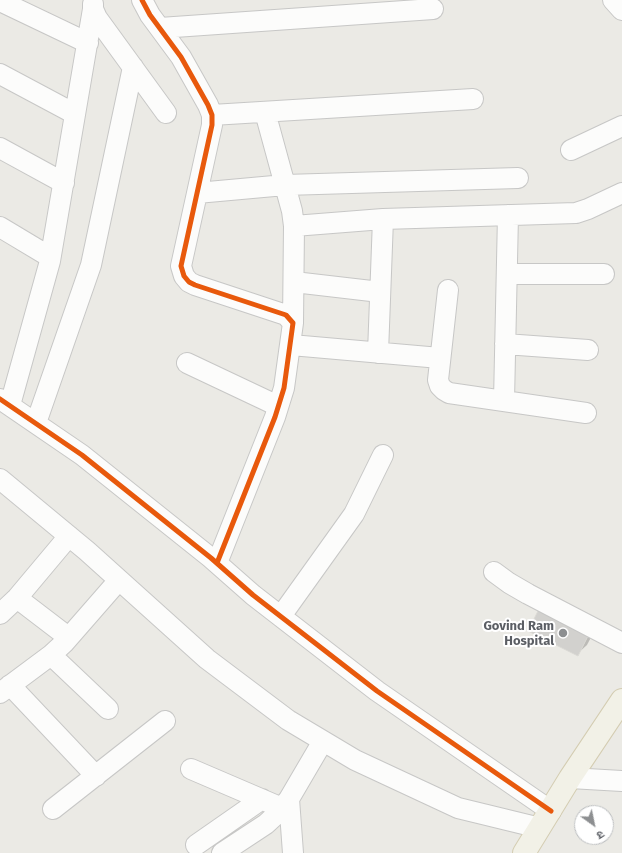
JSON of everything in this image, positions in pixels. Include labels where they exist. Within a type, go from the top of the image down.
[{"type":"main road","points":[[524,853],[570,778],[622,700]]},
{"type":"street","points":[[142,0],[150,15],[181,57],[212,115],[212,125],[182,266],[184,276],[189,282],[195,285],[286,315],[290,318],[293,324]]},
{"type":"street","points":[[613,0],[622,10]]},
{"type":"street","points":[[0,1],[88,43]]},
{"type":"street","points":[[93,4],[76,114],[50,257],[5,402],[82,455],[217,563],[253,595],[545,820]]},
{"type":"street","points":[[93,4],[98,18],[166,113]]},
{"type":"street","points":[[160,28],[433,9]]},
{"type":"street","points":[[36,423],[91,265],[133,67]]},
{"type":"street","points":[[0,74],[76,114]]},
{"type":"street","points":[[212,115],[473,99]]},
{"type":"street","points":[[217,563],[278,406],[284,388],[291,345],[293,324],[294,226],[292,211],[265,112]]},
{"type":"street","points":[[571,150],[622,126]]},
{"type":"street","points":[[0,148],[64,183]]},
{"type":"street","points":[[197,193],[285,185],[518,178]]},
{"type":"street","points":[[294,226],[383,219],[576,213],[588,210],[622,193]]},
{"type":"street","points":[[504,401],[508,215]]},
{"type":"street","points":[[378,353],[383,219]]},
{"type":"street","points":[[0,227],[50,257]]},
{"type":"street","points":[[506,274],[604,274]]},
{"type":"street","points":[[294,282],[380,292]]},
{"type":"street","points":[[448,290],[438,380],[440,386],[444,390],[586,414]]},
{"type":"street","points":[[505,344],[588,350]]},
{"type":"street","points":[[291,345],[440,358]]},
{"type":"street","points":[[187,363],[278,406]]},
{"type":"street","points":[[281,616],[354,514],[383,454]]},
{"type":"street","points":[[0,479],[69,536],[207,659],[288,720],[355,760],[458,808],[545,820]]},
{"type":"street","points":[[0,614],[17,598],[69,536]]},
{"type":"street","points":[[494,572],[528,594],[622,642]]},
{"type":"street","points":[[96,776],[5,689],[51,655],[119,580]]},
{"type":"street","points":[[17,598],[68,637]]},
{"type":"street","points":[[51,655],[108,709]]},
{"type":"street","points":[[53,809],[166,721]]},
{"type":"street","points":[[222,853],[266,824],[285,804],[323,741]]},
{"type":"street","points":[[191,769],[262,799],[285,804]]},
{"type":"street","points":[[570,778],[622,781]]},
{"type":"street","points":[[196,845],[262,799]]},
{"type":"street","points":[[285,804],[293,853]]},
{"type":"building","points":[[541,605],[591,630],[578,656],[528,631]]},
{"type":"cycle path","points":[[142,0],[150,15],[181,57],[212,115],[212,125],[181,266],[184,276],[189,282],[195,285],[286,315],[293,323],[284,388],[275,417],[217,563]]},
{"type":"cycle path","points":[[0,399],[82,455],[211,558],[253,595],[377,691],[551,811]]},
{"type":"place","name":"Govind Ram Hospital","points":[[563,633]]}]
